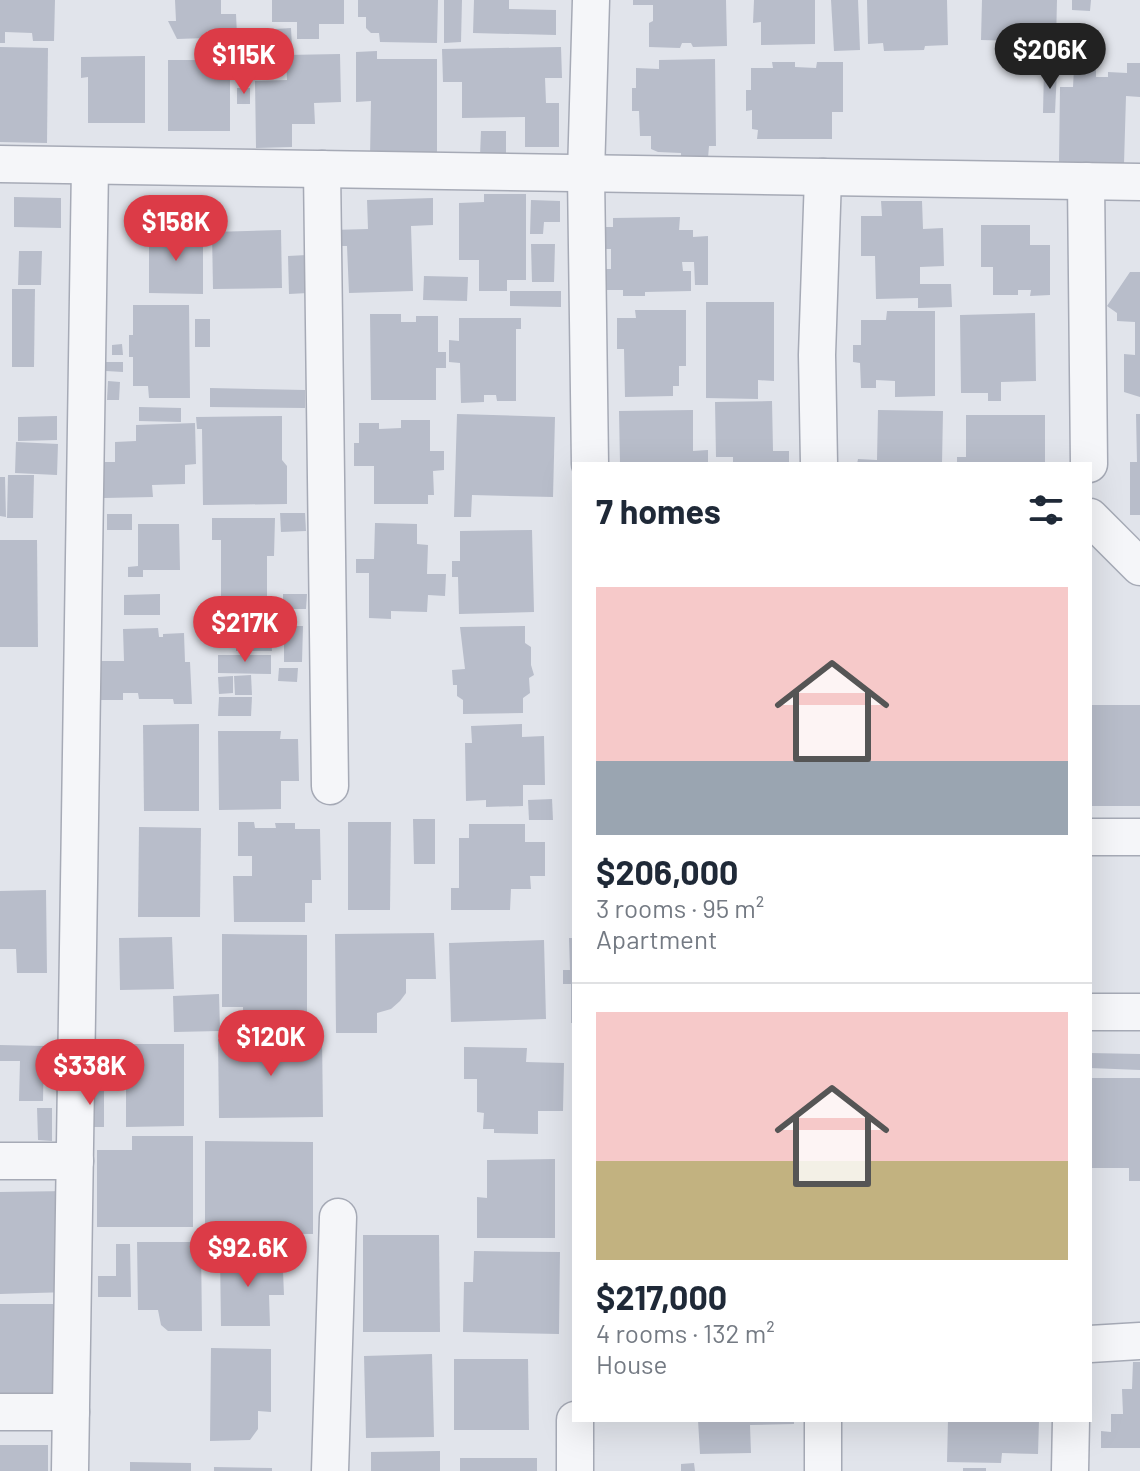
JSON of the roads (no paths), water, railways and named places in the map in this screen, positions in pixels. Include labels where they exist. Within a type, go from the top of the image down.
[{"type":"street","points":[[590,462],[586,174],[591,0]]},
{"type":"street","points":[[0,164],[1140,182]]},
{"type":"street","points":[[70,1471],[90,166]]},
{"type":"street","points":[[322,169],[330,786]]},
{"type":"street","points":[[819,462],[817,355],[823,177]]},
{"type":"street","points":[[1086,181],[1089,462]]},
{"type":"street","points":[[1092,519],[1140,567]]},
{"type":"street","points":[[1092,837],[1140,837]]},
{"type":"street","points":[[1092,1012],[1140,1012]]},
{"type":"street","points":[[0,1161],[75,1161]]},
{"type":"street","points":[[330,1471],[338,1217]]},
{"type":"street","points":[[1092,1344],[1140,1341]]},
{"type":"street","points":[[0,1412],[71,1412]]},
{"type":"street","points":[[575,1422],[575,1471]]},
{"type":"street","points":[[823,1422],[823,1471]]},
{"type":"street","points":[[1070,1471],[1071,1422]]}]
